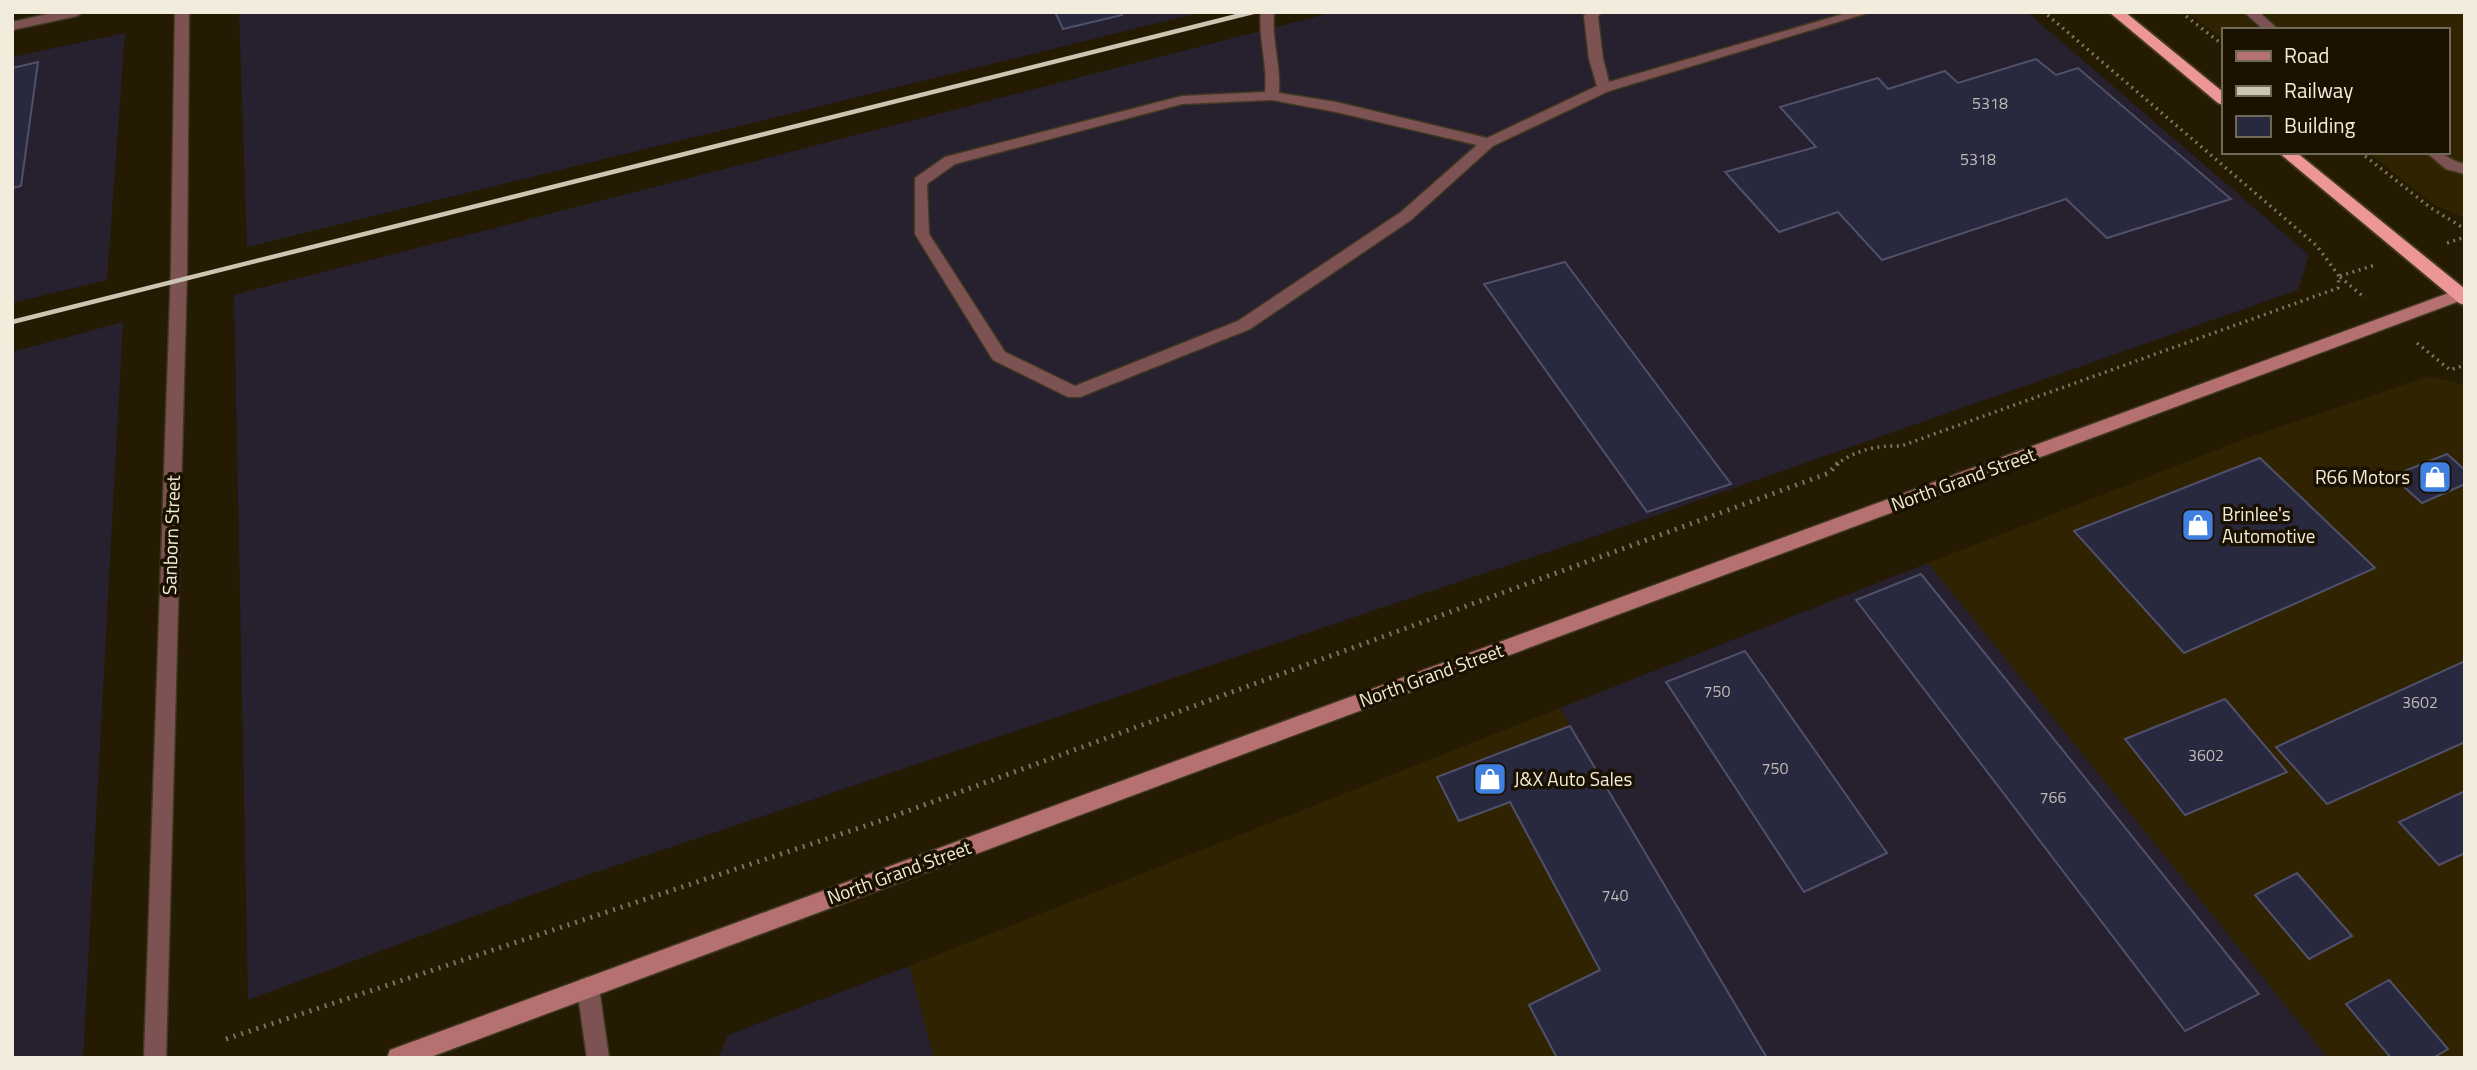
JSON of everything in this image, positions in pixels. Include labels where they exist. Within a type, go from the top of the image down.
[{"type":"highway","points":[[2116,12],[2222,99]]},
{"type":"highway","points":[[2288,154],[2463,296]]},
{"type":"main road","name":"North Grand Street","points":[[398,1058],[2463,296]]},
{"type":"street","points":[[12,26],[77,12]]},
{"type":"street","name":"Sanborn Street","points":[[155,1058],[179,269],[182,12]]},
{"type":"street","points":[[1268,12],[1266,30],[1274,69],[1272,96]]},
{"type":"street","points":[[1595,12],[1591,16],[1596,59],[1604,88]]},
{"type":"street","points":[[1488,143],[1336,107],[1272,96],[1182,100],[950,160],[920,181],[922,234],[999,356],[1074,393],[1244,325],[1406,216],[1488,143],[1604,88],[1865,12]]},
{"type":"street","points":[[2250,12],[2270,28]]},
{"type":"street","points":[[2436,154],[2451,166],[2465,169]]},
{"type":"street","points":[[588,988],[598,1058]]},
{"type":"path","points":[[226,1040],[886,819],[1829,473],[1836,462],[1885,444],[1901,446],[2338,288],[2339,276],[2316,246],[2044,12]]},
{"type":"path","points":[[2181,12],[2222,44]]},
{"type":"path","points":[[2363,154],[2431,208],[2465,229]]},
{"type":"shaded area","points":[[239,12],[1203,12],[247,247]]},
{"type":"shaded area","points":[[1334,12],[2027,12],[2309,255],[2298,290],[1640,521],[561,884],[248,1000],[234,295]]},
{"type":"shaded area","points":[[2187,12],[2465,12],[2465,218],[2436,206],[2370,154],[2449,154],[2449,28],[2222,28],[2222,39]]},
{"type":"shaded area","points":[[125,33],[107,280],[12,303],[12,57]]},
{"type":"shaded area","points":[[123,322],[83,1058],[12,1058],[12,352]]},
{"type":"shaded area","points":[[2429,376],[2465,385],[2465,1058],[2328,1058],[1928,563],[2242,440]]},
{"type":"shaded area","points":[[1928,563],[2328,1058],[1767,1058],[1560,708]]},
{"type":"shaded area","points":[[1560,708],[1767,1058],[934,1058],[909,966]]},
{"type":"shaded area","points":[[909,966],[934,1058],[718,1058],[728,1035]]},
{"type":"building","points":[[1055,12],[1121,12],[1122,15],[1063,29]]},
{"type":"building","points":[[2036,59],[2056,75],[2078,68],[2231,199],[2107,238],[2066,199],[1882,260],[1838,212],[1779,232],[1725,172],[1816,147],[1780,107],[1878,78],[1888,89],[1945,71],[1958,83]]},
{"type":"building","points":[[38,62],[21,186],[12,188],[12,68]]},
{"type":"building","points":[[1565,262],[1731,484],[1647,512],[1484,284]]},
{"type":"building","points":[[2447,454],[2465,470],[2465,484],[2422,503],[2392,476]]},
{"type":"building","points":[[2260,458],[2375,568],[2184,653],[2074,531]]},
{"type":"building","points":[[1921,574],[2259,994],[2185,1031],[1856,600]]},
{"type":"building","points":[[1745,651],[1887,853],[1804,892],[1666,682]]},
{"type":"building","points":[[2465,661],[2465,742],[2327,804],[2276,747]]},
{"type":"building","points":[[2225,699],[2287,772],[2185,815],[2125,739]]},
{"type":"building","points":[[1570,726],[1767,1058],[1557,1058],[1529,1005],[1600,970],[1510,802],[1459,821],[1437,777]]},
{"type":"building","points":[[2465,791],[2465,853],[2439,865],[2399,822]]},
{"type":"building","points":[[2297,873],[2352,936],[2309,959],[2255,895]]},
{"type":"building","points":[[2389,980],[2448,1049],[2433,1058],[2391,1058],[2346,1004]]},
{"type":"railway","points":[[12,322],[1253,12]]},
{"type":"place","name":"R66 Motors","points":[[2435,477]]},
{"type":"place","name":"Brinlee's Automotive","points":[[2198,525]]},
{"type":"place","name":"J&X Auto Sales","points":[[1490,779]]}]
